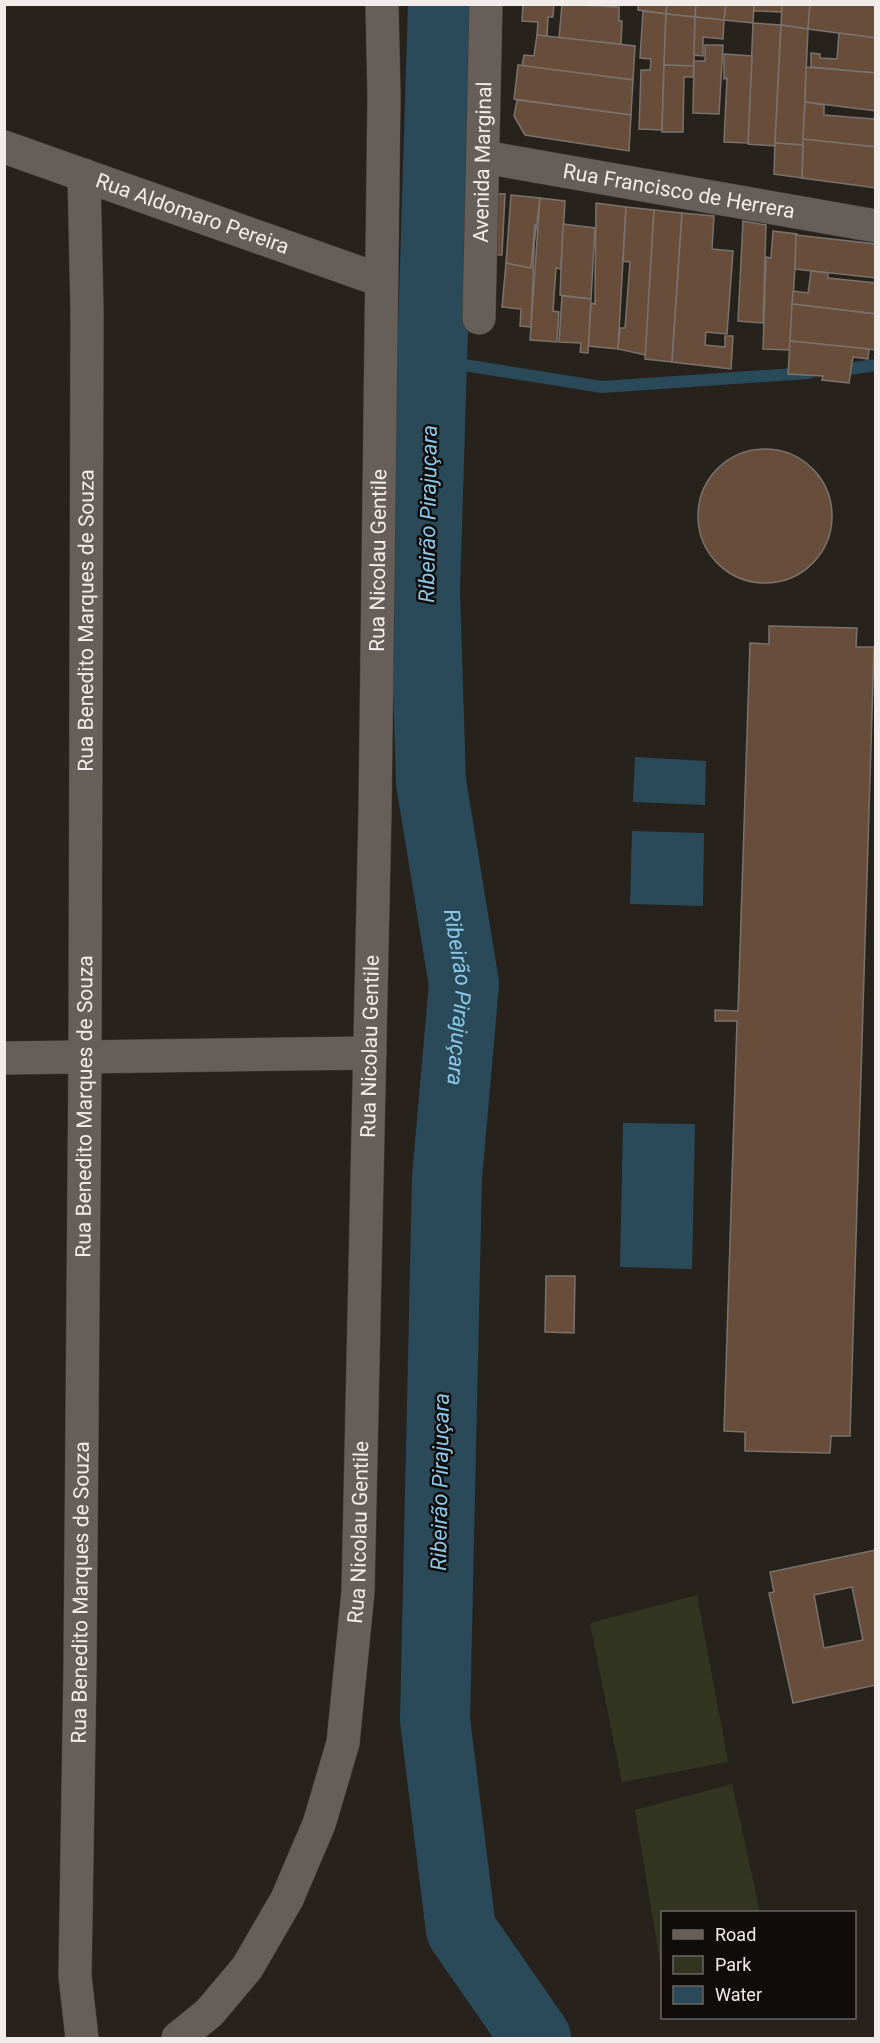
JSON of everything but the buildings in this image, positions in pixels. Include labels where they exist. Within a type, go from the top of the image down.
[{"type":"street","name":"Rua Nicolau Gentile","points":[[178,2038],[209,2013],[247,1968],[287,1899],[320,1824],[343,1743],[358,1592],[370,1053],[382,4]]},
{"type":"street","name":"Avenida Marginal","points":[[478,318],[484,157],[486,4]]},
{"type":"street","name":"Rua Aldomaro Pereira","points":[[4,147],[380,280]]},
{"type":"street","name":"Rua Francisco de Herrera","points":[[484,157],[876,226]]},
{"type":"street","name":"Rua Benedito Marques de Souza","points":[[82,2038],[75,1976],[85,1056],[87,299],[84,175]]},
{"type":"street","points":[[4,1058],[370,1053]]},
{"type":"green space","points":[[697,1595],[728,1762],[622,1782],[590,1623]]},
{"type":"green space","points":[[732,1784],[760,1911],[661,1911],[661,1968],[635,1810]]},
{"type":"water","points":[[635,757],[706,761],[705,805],[633,802]]},
{"type":"water","points":[[632,831],[704,833],[703,906],[630,904]]},
{"type":"water","points":[[623,1123],[695,1124],[692,1269],[620,1267]]},
{"type":"waterway","name":"Ribeirão Pirajuçara","points":[[443,4],[425,591],[431,782],[464,984],[447,1178],[435,1720],[461,1930],[536,2038]]},
{"type":"waterway","points":[[433,360],[602,387],[809,373]]},
{"type":"waterway","points":[[835,371],[876,365]]}]
